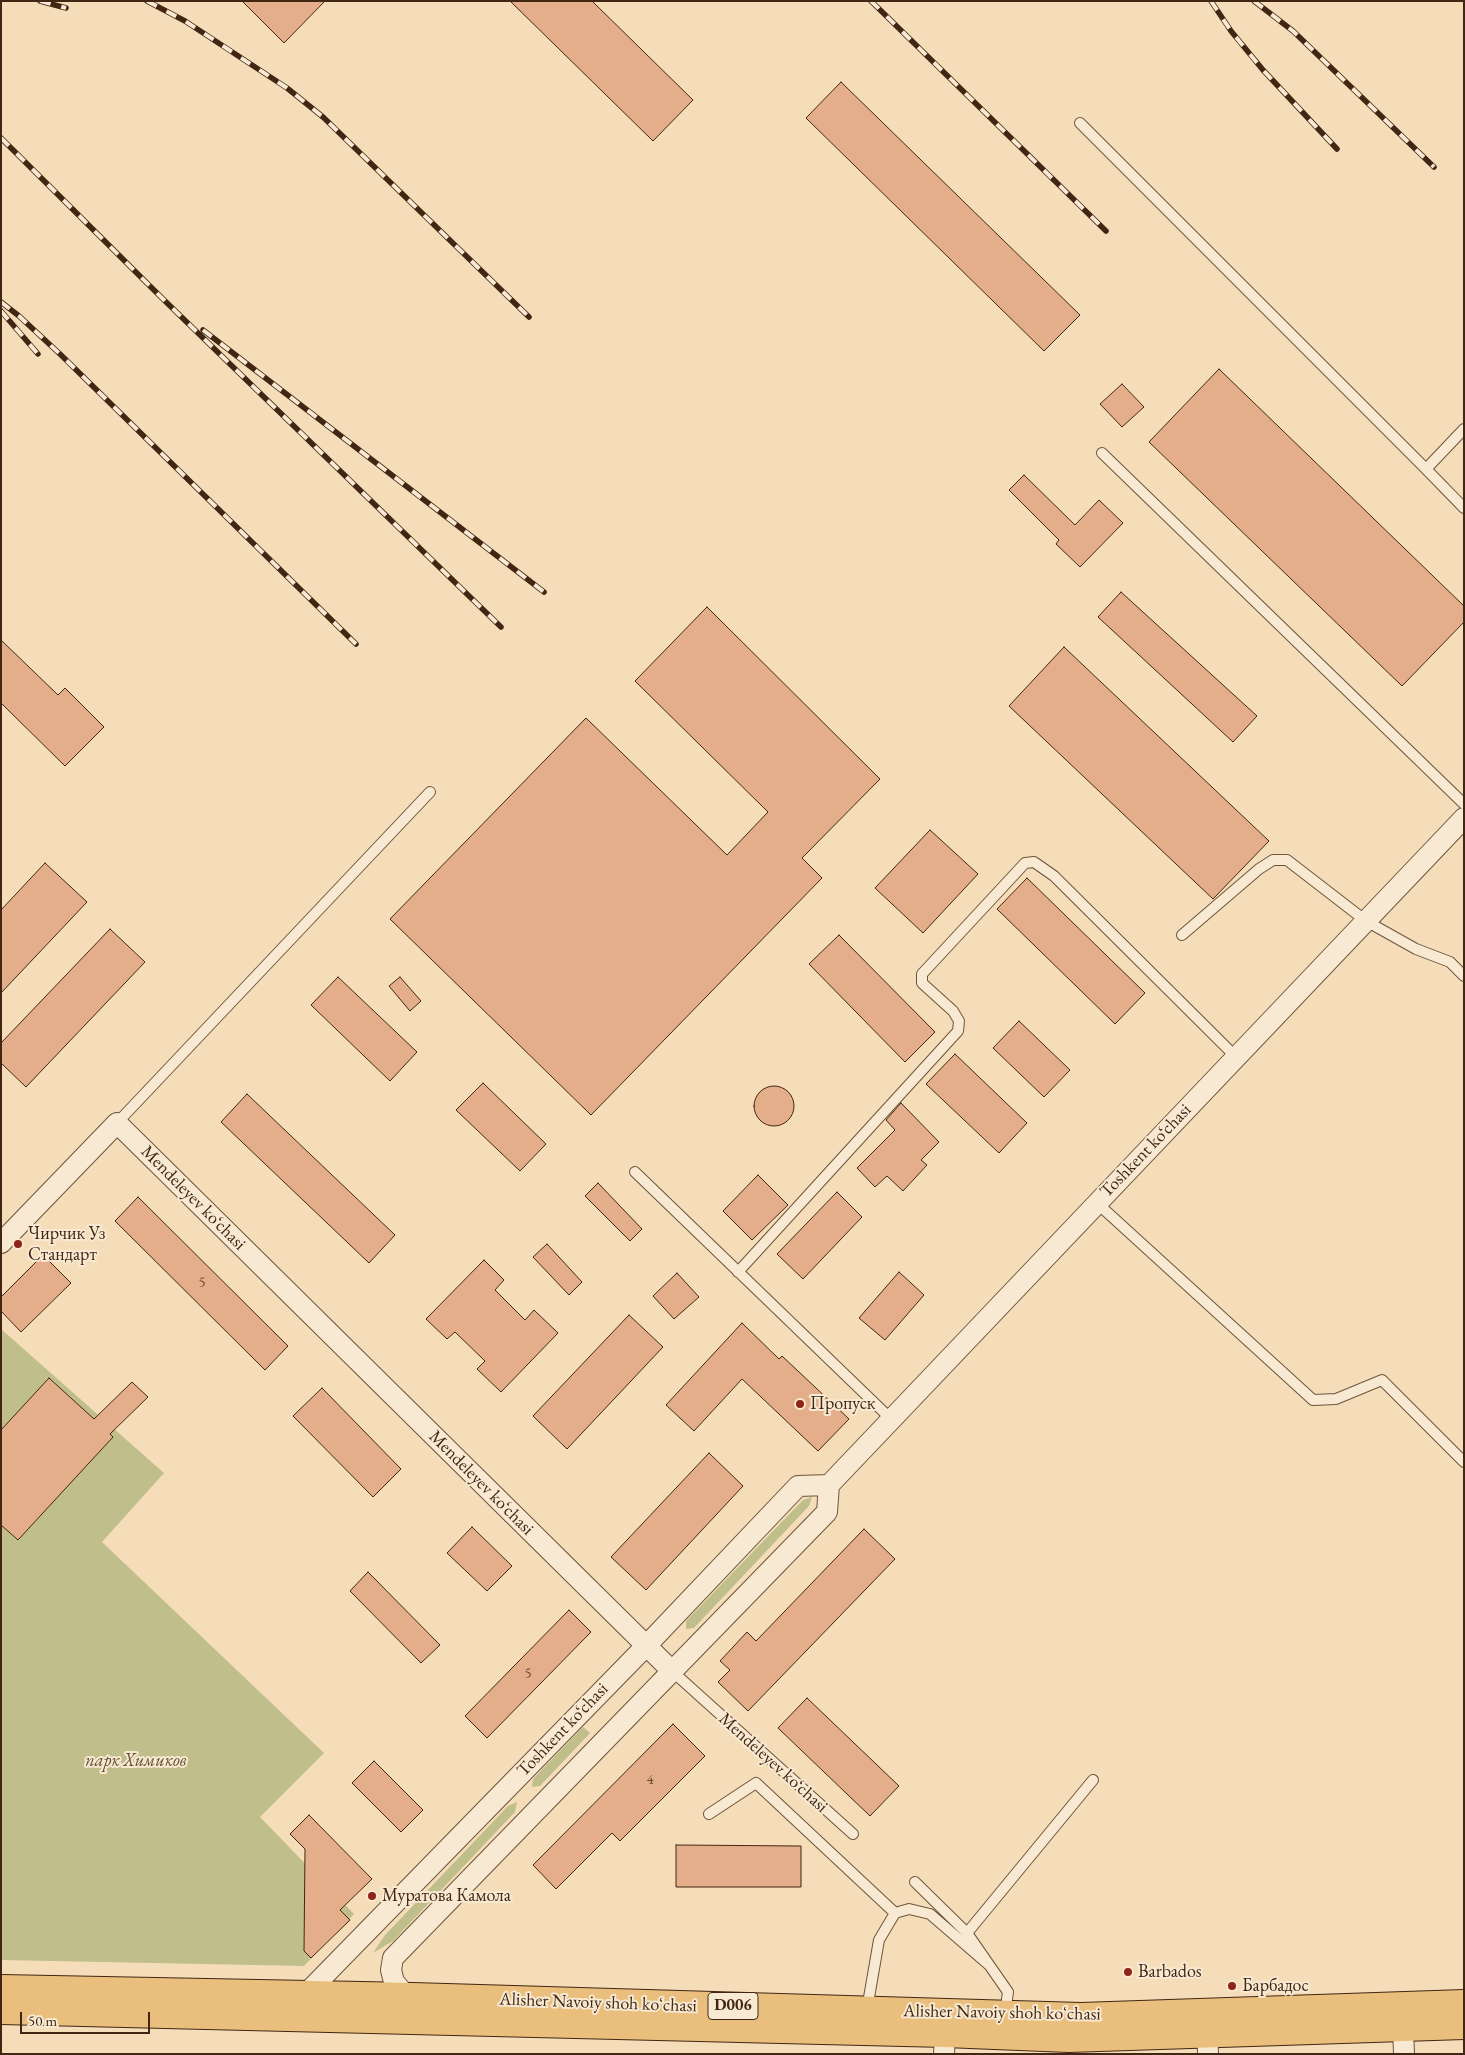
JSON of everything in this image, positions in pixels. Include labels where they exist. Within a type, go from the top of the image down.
[{"type":"main road","name":"Alisher Navoiy shoh koʻchasi","points":[[1,1989],[305,1995],[1005,2014],[1081,2017],[1208,2033],[1464,2004]]},
{"type":"main road","name":"Alisher Navoiy shoh koʻchasi","points":[[1,2010],[944,2043],[1208,2033],[1404,2041],[1464,2025]]},
{"type":"street","name":"Toshkent ko‘chasi","points":[[414,1998],[402,1991],[394,1982],[391,1970],[393,1958],[827,1512],[829,1485],[1464,818]]},
{"type":"street","points":[[1,1243],[117,1123]]},
{"type":"street","name":"Mendeleyev ko‘chasi","points":[[117,1123],[672,1670]]},
{"type":"street","name":"Toshkent ko‘chasi","points":[[305,1995],[646,1646],[798,1486],[829,1485]]},
{"type":"lane","points":[[1080,123],[1464,508]]},
{"type":"lane","points":[[1426,469],[1464,430]]},
{"type":"lane","points":[[1102,453],[1464,804]]},
{"type":"lane","points":[[117,1123],[430,792]]},
{"type":"lane","points":[[1182,935],[1259,869],[1273,860],[1287,860],[1366,921],[1416,949],[1450,962],[1464,976]]},
{"type":"lane","points":[[738,1272],[958,1031],[960,1021],[953,1011],[922,984],[922,974],[1025,863],[1034,862],[1054,876],[1236,1057]]},
{"type":"lane","points":[[635,1172],[891,1419]]},
{"type":"lane","points":[[1097,1203],[1313,1400],[1336,1399],[1382,1380],[1464,1462]]},
{"type":"lane","name":"Mendeleyev ko‘chasi","points":[[672,1670],[853,1834]]},
{"type":"lane","points":[[967,1933],[1094,1780]]},
{"type":"lane","points":[[709,1814],[756,1783],[895,1913]]},
{"type":"lane","points":[[915,1882],[967,1933],[1008,1992],[1005,2014]]},
{"type":"lane","points":[[867,2010],[879,1940],[895,1913],[909,1909],[930,1914],[989,1965]]},
{"type":"green space","name":"парк Химиков","points":[[1,1329],[164,1473],[102,1542],[324,1753],[260,1817],[354,1914],[304,1966],[1,1960]]},
{"type":"green space","points":[[812,1497],[809,1506],[694,1628],[686,1629],[686,1621],[803,1500]]},
{"type":"green space","points":[[583,1727],[590,1733],[540,1786],[532,1787],[533,1779]]},
{"type":"green space","points":[[517,1802],[515,1812],[393,1941],[373,1953],[385,1935],[508,1806]]},
{"type":"building","points":[[242,1],[325,1],[284,43]]},
{"type":"building","points":[[510,1],[592,1],[693,100],[653,141]]},
{"type":"building","points":[[841,82],[1080,315],[1044,351],[806,118]]},
{"type":"building","points":[[1219,369],[1464,606],[1464,622],[1402,686],[1149,442]]},
{"type":"building","points":[[1122,384],[1144,407],[1122,427],[1100,404]]},
{"type":"building","points":[[1024,475],[1075,525],[1099,500],[1123,523],[1080,567],[1056,544],[1059,540],[1009,490]]},
{"type":"building","points":[[1121,592],[1257,716],[1233,742],[1098,617]]},
{"type":"building","points":[[707,607],[880,779],[802,858],[822,878],[591,1115],[390,919],[586,718],[727,855],[768,812],[635,681]]},
{"type":"building","points":[[1,640],[58,695],[65,688],[104,727],[65,766],[1,703]]},
{"type":"building","points":[[1064,647],[1269,841],[1213,899],[1009,706]]},
{"type":"building","points":[[930,830],[978,874],[923,933],[875,888]]},
{"type":"building","points":[[45,863],[87,902],[1,993],[1,910]]},
{"type":"building","points":[[1027,878],[1145,993],[1115,1024],[997,909]]},
{"type":"building","points":[[110,929],[145,962],[26,1087],[1,1063],[1,1043]]},
{"type":"building","points":[[839,935],[935,1032],[905,1062],[809,964]]},
{"type":"building","points":[[338,977],[417,1052],[390,1081],[311,1005]]},
{"type":"building","points":[[400,977],[421,1001],[410,1011],[389,986]]},
{"type":"building","points":[[1019,1021],[1070,1070],[1044,1097],[993,1048]]},
{"type":"building","points":[[955,1054],[1027,1123],[999,1153],[926,1084]]},
{"type":"building","points":[[483,1083],[546,1144],[520,1171],[456,1110]]},
{"type":"building","points":[[778,1086],[785,1089],[791,1095],[794,1106],[793,1114],[785,1123],[778,1126],[770,1126],[763,1123],[755,1114],[754,1102],[757,1095],[766,1087]]},
{"type":"building","points":[[247,1094],[395,1235],[369,1263],[221,1122]]},
{"type":"building","points":[[901,1103],[939,1142],[921,1160],[927,1165],[903,1191],[887,1176],[875,1187],[857,1168],[895,1130],[886,1120]]},
{"type":"building","points":[[758,1175],[788,1205],[752,1240],[723,1211]]},
{"type":"building","points":[[598,1183],[642,1229],[630,1241],[585,1196]]},
{"type":"building","points":[[837,1192],[862,1217],[803,1279],[777,1254]]},
{"type":"building","points":[[138,1197],[288,1346],[265,1370],[115,1221]]},
{"type":"building","points":[[547,1244],[582,1282],[569,1295],[533,1257]]},
{"type":"building","points":[[43,1255],[71,1283],[21,1332],[1,1311],[1,1297]]},
{"type":"building","points":[[484,1260],[504,1280],[495,1290],[525,1320],[534,1310],[558,1333],[501,1392],[477,1369],[485,1361],[455,1332],[447,1339],[426,1319]]},
{"type":"building","points":[[899,1272],[924,1295],[885,1340],[859,1318]]},
{"type":"building","points":[[677,1273],[699,1297],[674,1319],[653,1296]]},
{"type":"building","points":[[629,1315],[663,1347],[567,1449],[533,1416]]},
{"type":"building","points":[[742,1323],[779,1359],[782,1356],[849,1419],[818,1451],[742,1379],[694,1431],[666,1405]]},
{"type":"building","points":[[49,1378],[94,1419],[132,1382],[148,1397],[110,1434],[113,1437],[18,1540],[1,1525],[1,1430]]},
{"type":"building","points":[[322,1388],[401,1469],[373,1497],[293,1416]]},
{"type":"building","points":[[709,1453],[743,1486],[646,1590],[611,1557]]},
{"type":"building","points":[[472,1527],[512,1566],[487,1591],[447,1553]]},
{"type":"building","points":[[864,1529],[895,1559],[748,1711],[718,1682],[730,1670],[720,1661],[747,1632],[756,1641]]},
{"type":"building","points":[[368,1572],[440,1645],[421,1663],[350,1591]]},
{"type":"building","points":[[569,1610],[591,1632],[487,1738],[465,1716]]},
{"type":"building","points":[[807,1698],[899,1786],[870,1816],[778,1728]]},
{"type":"building","points":[[673,1724],[705,1756],[620,1841],[612,1833],[556,1889],[533,1865]]},
{"type":"building","points":[[374,1761],[423,1810],[401,1832],[352,1783]]},
{"type":"building","points":[[309,1815],[372,1879],[340,1910],[350,1920],[311,1958],[304,1951],[305,1849],[290,1834]]},
{"type":"building","points":[[676,1845],[801,1846],[801,1887],[676,1887]]},
{"type":"railway","points":[[40,1],[66,8]]},
{"type":"railway","points":[[147,1],[185,21],[287,88],[323,117],[529,317]]},
{"type":"railway","points":[[871,1],[1106,231]]},
{"type":"railway","points":[[1211,1],[1231,31],[1263,70],[1337,149]]},
{"type":"railway","points":[[1254,1],[1293,31],[1434,167]]},
{"type":"railway","points":[[1,138],[164,300],[501,627]]},
{"type":"railway","points":[[1,302],[61,355],[356,644]]},
{"type":"railway","points":[[1,311],[38,354]]},
{"type":"railway","points":[[203,330],[544,592]]},
{"type":"place","name":"Чирчик Уз Стандарт","points":[[18,1244]]},
{"type":"place","name":"Пропуск","points":[[800,1404]]},
{"type":"place","name":"Муратова Камола","points":[[372,1896]]},
{"type":"place","name":"Barbados","points":[[1128,1972]]},
{"type":"place","name":"Барбадос","points":[[1232,1986]]}]
